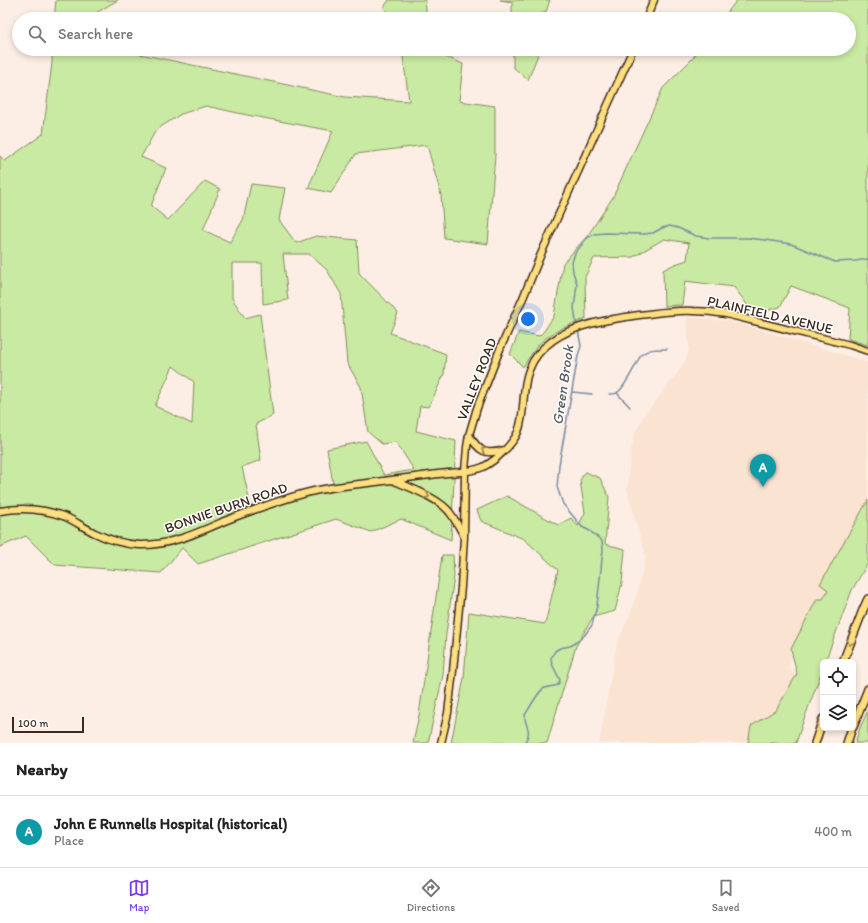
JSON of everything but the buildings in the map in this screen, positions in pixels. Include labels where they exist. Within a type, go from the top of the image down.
[{"type":"highway","points":[[844,659],[868,599]]},
{"type":"highway","points":[[856,720],[868,690]]},
{"type":"highway","points":[[815,743],[820,728]]},
{"type":"highway","points":[[846,743],[851,731]]},
{"type":"main road","points":[[649,12],[654,0]]},
{"type":"main road","name":"VALLEY ROAD","points":[[442,743],[448,713],[461,587],[464,537],[465,471],[469,435],[477,408],[500,349],[630,56]]},
{"type":"main road","name":"PLAINFIELD AVENUE","points":[[465,471],[486,466],[505,450],[515,437],[519,430],[521,420],[528,372],[539,353],[552,340],[584,326],[613,319],[648,314],[682,311],[707,311],[726,314],[868,351]]},
{"type":"main road","points":[[469,435],[476,445],[483,451],[495,453],[505,450]]},
{"type":"main road","name":"BONNIE BURN ROAD","points":[[0,511],[25,509],[44,511],[66,518],[97,534],[120,543],[154,545],[182,538],[266,505],[315,490],[465,471]]},
{"type":"main road","points":[[392,480],[438,501],[446,507],[451,513],[464,537]]},
{"type":"shaded area","points":[[687,317],[731,321],[868,362],[868,514],[788,667],[795,673],[800,690],[784,743],[599,743],[617,643],[633,607],[646,557],[627,490],[631,450],[635,432],[643,417],[680,370],[689,351]]},
{"type":"green space","points":[[56,0],[118,0],[98,12],[55,12]]},
{"type":"green space","points":[[389,0],[425,0],[426,12],[386,12],[384,7]]},
{"type":"green space","points":[[500,0],[550,0],[546,12],[512,12],[512,2]]},
{"type":"green space","points":[[737,0],[868,0],[868,345],[848,339],[850,308],[791,286],[780,307],[754,314],[734,287],[685,281],[682,305],[664,306],[663,270],[687,260],[689,243],[664,239],[633,257],[594,258],[585,277],[586,319],[549,335],[539,344],[523,367],[510,354],[519,332],[539,336],[554,316],[563,263],[588,235],[613,197],[663,88],[694,56],[856,56],[856,12],[728,12]]},
{"type":"green space","points":[[52,56],[149,56],[345,97],[409,101],[403,56],[444,56],[463,64],[459,101],[495,106],[495,155],[488,244],[444,238],[441,195],[427,145],[356,154],[331,193],[308,188],[333,131],[206,106],[181,114],[156,130],[141,157],[166,168],[151,206],[168,220],[205,181],[220,189],[203,230],[230,242],[243,220],[251,184],[285,188],[279,220],[296,243],[316,236],[357,240],[359,273],[398,313],[390,333],[446,354],[444,374],[429,407],[420,406],[416,431],[456,441],[451,540],[401,519],[371,532],[336,519],[198,564],[182,548],[161,573],[55,565],[26,536],[0,547],[0,156],[5,161],[43,134]],"holes":[[[283,254],[309,254],[327,270],[341,294],[347,363],[361,387],[368,432],[382,444],[396,442],[414,470],[384,475],[366,441],[327,449],[334,489],[320,491],[252,512],[242,467],[261,460],[256,424],[273,415],[260,314],[245,318],[232,298],[232,263],[262,263],[263,304],[288,300]],[[173,366],[194,382],[192,424],[155,406]]]},
{"type":"green space","points":[[513,56],[537,56],[528,80],[513,67]]},
{"type":"green space","points":[[585,472],[600,478],[609,497],[605,544],[625,549],[622,583],[615,611],[593,617],[576,646],[547,743],[451,743],[464,678],[469,612],[545,624],[558,570],[524,539],[481,521],[477,510],[507,496],[558,525],[571,518],[578,526],[585,513],[580,480]]},
{"type":"green space","points":[[868,500],[868,563],[852,590],[826,659],[820,659],[820,676],[796,743],[748,743],[751,726],[776,710],[797,674],[791,649],[817,599],[823,599],[828,590],[820,584]]},
{"type":"green space","points":[[442,555],[453,555],[454,576],[446,634],[443,675],[428,743],[413,743],[419,715]]},
{"type":"green space","points":[[868,710],[868,743],[855,743],[860,728]]},
{"type":"waterway","name":"Green Brook","points":[[577,327],[574,308],[577,284],[573,272],[572,262],[575,253],[587,238],[594,234],[644,234],[653,233],[670,226],[696,236],[709,238],[747,238],[791,244],[835,262],[868,259]]},
{"type":"waterway","name":"Green Brook","points":[[524,743],[528,735],[525,715],[541,691],[546,687],[558,685],[560,680],[552,664],[551,658],[555,651],[574,644],[584,636],[592,625],[597,606],[603,550],[602,541],[590,531],[582,527],[563,504],[557,487],[559,465],[581,346],[578,330]]},
{"type":"waterway","points":[[609,394],[616,394],[621,389],[641,355],[650,350],[667,349]]},
{"type":"waterway","points":[[572,392],[592,394]]},
{"type":"waterway","points":[[617,393],[630,407]]},
{"type":"place","name":"John E Runnells Hospital (historical)","points":[[763,487]]}]
